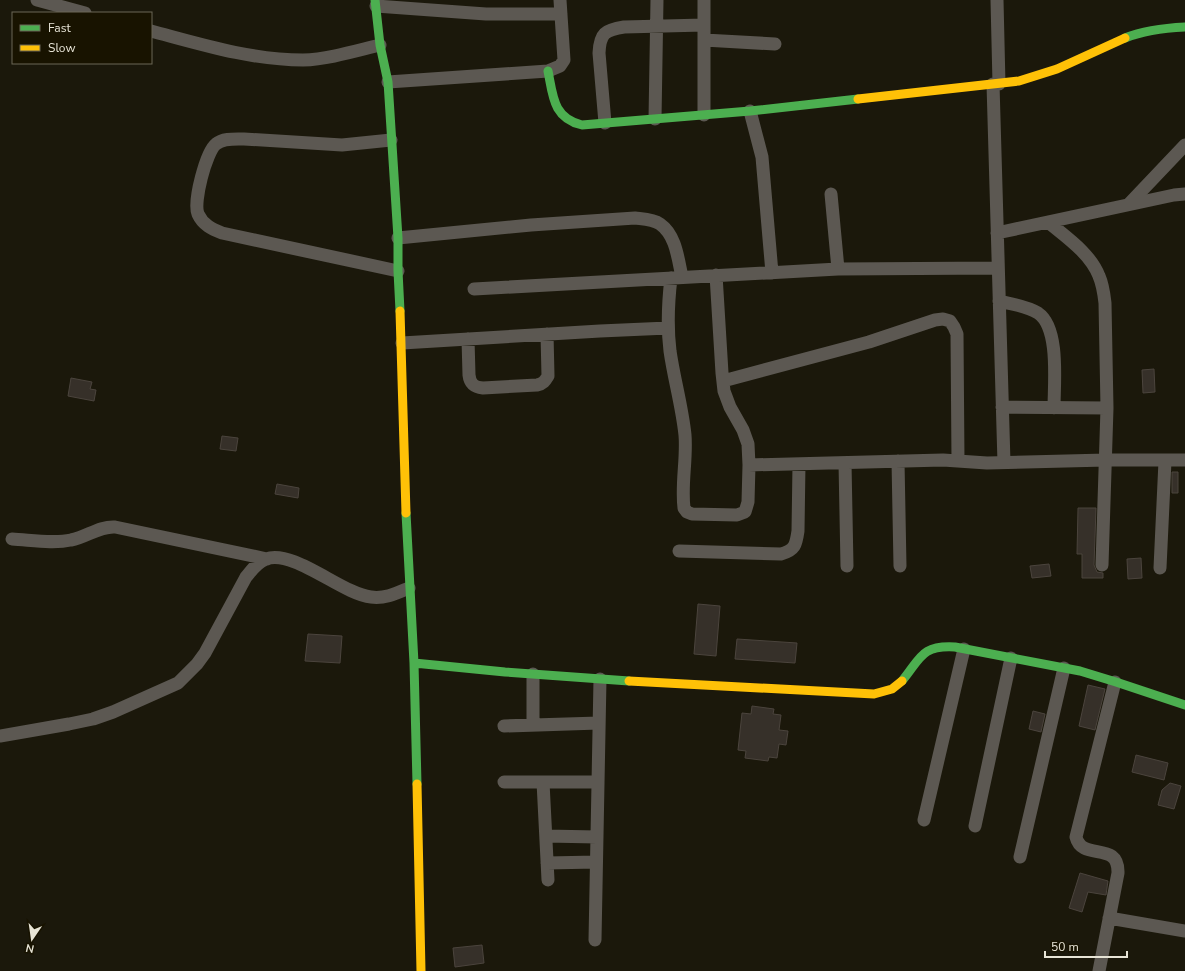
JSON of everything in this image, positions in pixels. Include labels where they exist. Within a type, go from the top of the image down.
[{"type":"street","points":[[37,0],[81,12]]},
{"type":"street","points":[[388,82],[548,71],[560,66],[564,60],[560,0]]},
{"type":"street","points":[[655,119],[657,0]]},
{"type":"street","points":[[704,0],[704,115]]},
{"type":"street","points":[[997,0],[997,233],[1004,464]]},
{"type":"street","points":[[421,971],[414,663],[404,483],[402,343],[398,271],[398,238],[388,82],[380,44],[375,3],[486,14],[561,14]]},
{"type":"street","points":[[605,123],[599,53],[600,43],[604,34],[612,29],[624,27],[704,25]]},
{"type":"street","points":[[548,71],[559,112],[564,119],[573,124],[582,125],[750,111],[996,84],[1019,80],[1057,69],[1130,34],[1158,28],[1185,27]]},
{"type":"street","points":[[152,31],[239,53],[278,59],[304,60],[336,56],[380,44]]},
{"type":"street","points":[[704,40],[775,44]]},
{"type":"street","points":[[750,111],[762,157],[772,273]]},
{"type":"street","points":[[391,140],[342,145],[244,139],[217,143],[210,152],[205,165],[196,202],[197,213],[202,221],[210,228],[222,232],[398,271]]},
{"type":"street","points":[[1129,204],[1185,144]]},
{"type":"street","points":[[831,194],[838,269]]},
{"type":"street","points":[[997,233],[1129,204],[1185,194]]},
{"type":"street","points":[[398,238],[531,225],[635,218],[649,219],[660,224],[670,234],[675,247],[676,277],[667,314],[670,351],[685,437],[684,508],[687,512],[698,515],[737,515],[745,512],[748,502],[749,453],[746,436],[727,400],[723,381],[716,275]]},
{"type":"street","points":[[1048,222],[1086,255],[1094,265],[1103,288],[1105,303],[1107,408],[1102,565]]},
{"type":"street","points":[[474,289],[838,269],[998,268]]},
{"type":"street","points":[[999,301],[1029,309],[1038,313],[1046,321],[1053,344],[1054,408]]},
{"type":"street","points":[[723,381],[869,342],[935,320],[943,319],[950,321],[956,334],[958,461]]},
{"type":"street","points":[[402,343],[668,328]]},
{"type":"street","points":[[468,339],[469,380],[472,385],[483,388],[537,385],[546,381],[548,376],[548,334]]},
{"type":"street","points":[[1002,407],[1107,408]]},
{"type":"street","points":[[749,465],[958,461],[1004,464],[1106,460],[1185,460]]},
{"type":"street","points":[[1160,568],[1165,461]]},
{"type":"street","points":[[898,462],[900,566]]},
{"type":"street","points":[[845,463],[847,566]]},
{"type":"street","points":[[679,551],[781,554],[794,548],[798,531],[799,464]]},
{"type":"street","points":[[12,539],[60,542],[70,541],[81,538],[103,528],[115,527],[267,559],[280,558],[294,562],[353,591],[370,597],[379,598],[390,596],[409,588]]},
{"type":"street","points":[[0,736],[93,719],[113,712],[178,683],[198,664],[246,577],[254,566],[267,559]]},
{"type":"street","points":[[414,663],[600,679],[874,694],[884,693],[894,688],[902,681],[924,653],[932,648],[941,646],[1064,668],[1115,682],[1185,705]]},
{"type":"street","points":[[924,820],[964,649]]},
{"type":"street","points":[[975,826],[1011,658]]},
{"type":"street","points":[[1020,857],[1064,668]]},
{"type":"street","points":[[533,674],[533,725]]},
{"type":"street","points":[[595,940],[600,679]]},
{"type":"street","points":[[1099,971],[1118,866],[1115,859],[1111,855],[1081,847],[1077,842],[1076,837],[1115,682]]},
{"type":"street","points":[[504,726],[599,723]]},
{"type":"street","points":[[504,782],[598,782]]},
{"type":"street","points":[[543,782],[548,880]]},
{"type":"street","points":[[546,836],[597,837]]},
{"type":"street","points":[[547,863],[596,862]]},
{"type":"street","points":[[1109,918],[1185,931]]},
{"type":"building","points":[[1154,369],[1155,392],[1143,393],[1142,370]]},
{"type":"building","points":[[71,378],[92,382],[90,389],[96,390],[94,401],[68,396]]},
{"type":"building","points":[[222,436],[238,438],[236,451],[220,449]]},
{"type":"building","points":[[1172,472],[1178,472],[1178,493],[1172,493]]},
{"type":"building","points":[[277,484],[299,488],[298,498],[275,494]]},
{"type":"building","points":[[1078,508],[1096,508],[1094,565],[1097,572],[1103,573],[1103,578],[1082,578],[1082,554],[1077,554]]},
{"type":"building","points":[[1141,558],[1142,578],[1128,579],[1127,559]]},
{"type":"building","points":[[1049,564],[1051,576],[1032,578],[1030,566]]},
{"type":"building","points":[[698,604],[720,606],[716,656],[694,654]]},
{"type":"building","points":[[308,634],[342,636],[340,663],[305,661]]},
{"type":"building","points":[[737,639],[797,643],[795,663],[735,659]]},
{"type":"building","points":[[1088,685],[1105,689],[1095,730],[1079,726]]},
{"type":"building","points":[[752,706],[774,709],[773,714],[781,715],[779,730],[788,731],[786,745],[779,744],[777,758],[769,757],[768,761],[745,758],[746,751],[738,750],[742,713],[751,714]]},
{"type":"building","points":[[1033,711],[1045,714],[1041,732],[1029,729]]},
{"type":"building","points":[[1136,755],[1168,763],[1164,780],[1132,772]]},
{"type":"building","points":[[1170,783],[1181,786],[1174,809],[1158,805],[1162,790]]},
{"type":"building","points":[[1080,873],[1108,881],[1106,895],[1088,892],[1082,912],[1069,908]]},
{"type":"building","points":[[482,945],[484,963],[455,967],[453,948]]},
{"type":"traffic: fast","points":[[375,0],[380,45],[388,82],[398,238],[400,311]]},
{"type":"traffic: fast","points":[[1125,38],[1155,30],[1185,27]]},
{"type":"traffic: fast","points":[[548,71],[556,105],[565,117],[572,122],[582,125],[750,111],[858,99]]},
{"type":"traffic: fast","points":[[406,513],[414,663],[417,784]]},
{"type":"traffic: fast","points":[[902,681],[918,660],[928,651],[935,648],[955,647],[1080,671],[1185,705]]},
{"type":"traffic: fast","points":[[414,663],[505,672],[629,681]]},
{"type":"traffic: slow","points":[[858,99],[1019,81],[1057,69],[1125,38]]},
{"type":"traffic: slow","points":[[400,311],[406,513]]},
{"type":"traffic: slow","points":[[629,681],[874,694],[892,689],[902,681]]},
{"type":"traffic: slow","points":[[417,784],[421,971]]}]
